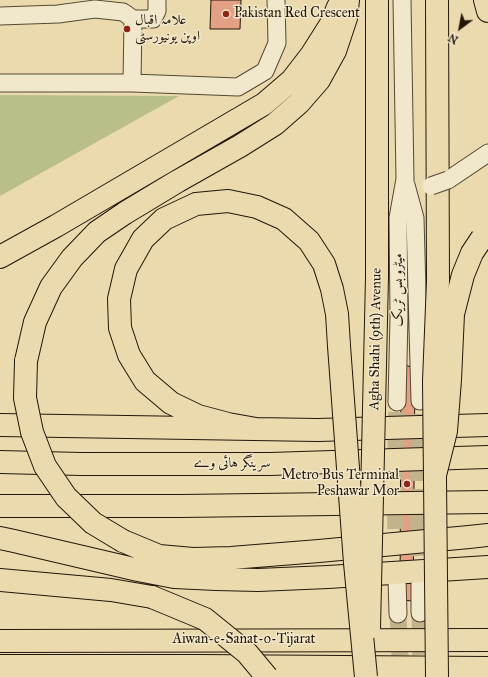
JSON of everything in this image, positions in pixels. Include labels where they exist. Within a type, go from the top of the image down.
[{"type":"main road","points":[[0,257],[56,226],[264,104],[292,80],[312,54],[331,24],[341,0]]},
{"type":"main road","points":[[348,0],[346,18],[335,51],[319,80],[298,103],[275,124],[125,213],[97,232],[72,258],[51,287],[35,322],[26,361],[25,398],[32,432],[45,466],[66,497],[93,523],[122,541],[159,556],[193,559],[231,558],[488,535]]},
{"type":"main road","name":"Agha Shahi (9th) Avenue","points":[[367,677],[377,277],[377,0]]},
{"type":"main road","points":[[437,0],[438,281],[434,381],[438,677]]},
{"type":"main road","points":[[485,0],[488,11]]},
{"type":"main road","points":[[256,429],[228,424],[198,416],[171,403],[145,381],[129,355],[120,328],[119,299],[126,269],[144,239],[164,219],[196,204],[228,200],[257,206],[284,220],[308,241],[324,264],[332,289],[336,314],[355,563],[367,677]]},
{"type":"main road","points":[[435,475],[446,431],[453,314],[463,275],[472,254],[485,236]]},
{"type":"main road","points":[[0,425],[318,430],[488,425]]},
{"type":"main road","name":"سرینگر ہائی وے","points":[[0,462],[81,464],[270,464],[488,457]]},
{"type":"main road","points":[[0,506],[180,506],[488,502]]},
{"type":"main road","points":[[0,538],[174,577],[258,580],[488,567]]},
{"type":"main road","points":[[0,580],[110,590],[152,597],[205,620],[247,653],[266,673]]},
{"type":"main road","name":"Aiwan-e-Sanat-o-Tijarat","points":[[0,640],[488,640]]},
{"type":"main road","name":"Aiwan-e-Sanat-o-Tijarat","points":[[0,666],[266,673],[488,668]]},
{"type":"street","points":[[0,16],[58,14],[95,9],[123,12],[133,19],[153,19],[157,11],[157,0]]},
{"type":"street","points":[[0,82],[132,83],[238,87],[265,71],[277,43],[276,0]]},
{"type":"street","name":"میٹرو بس ٹریک","points":[[397,402],[399,317],[398,218],[405,179],[402,0]]},
{"type":"street","points":[[132,83],[133,19]]},
{"type":"street","points":[[405,179],[414,185],[431,186],[448,180],[488,154]]},
{"type":"street","name":"میٹرو بس ٹریک","points":[[405,179],[415,218],[420,401]]},
{"type":"street","points":[[397,579],[398,614]]},
{"type":"street","points":[[420,581],[420,613]]},
{"type":"green space","points":[[0,95],[179,96],[0,196]]},
{"type":"building","name":"Pakistan Red Crescent","points":[[211,0],[241,0],[240,29],[210,29]]},
{"type":"building","name":"Metro Bus Terminal Peshawar Mor","points":[[401,364],[415,368],[413,601],[400,600]]},
{"type":"tunnel","points":[[420,401],[418,493],[420,581]]},
{"type":"tunnel","points":[[397,402],[395,493],[397,579]]},
{"type":"tunnel","points":[[420,613],[421,677]]},
{"type":"tunnel","points":[[398,614],[401,677]]},
{"type":"place","name":"Pakistan Red Crescent","points":[[226,14]]},
{"type":"place","name":"علامہ اقبال اوپن یونیورسٹی","points":[[127,29]]},
{"type":"place","name":"Metro Bus Terminal Peshawar Mor","points":[[407,484]]}]
